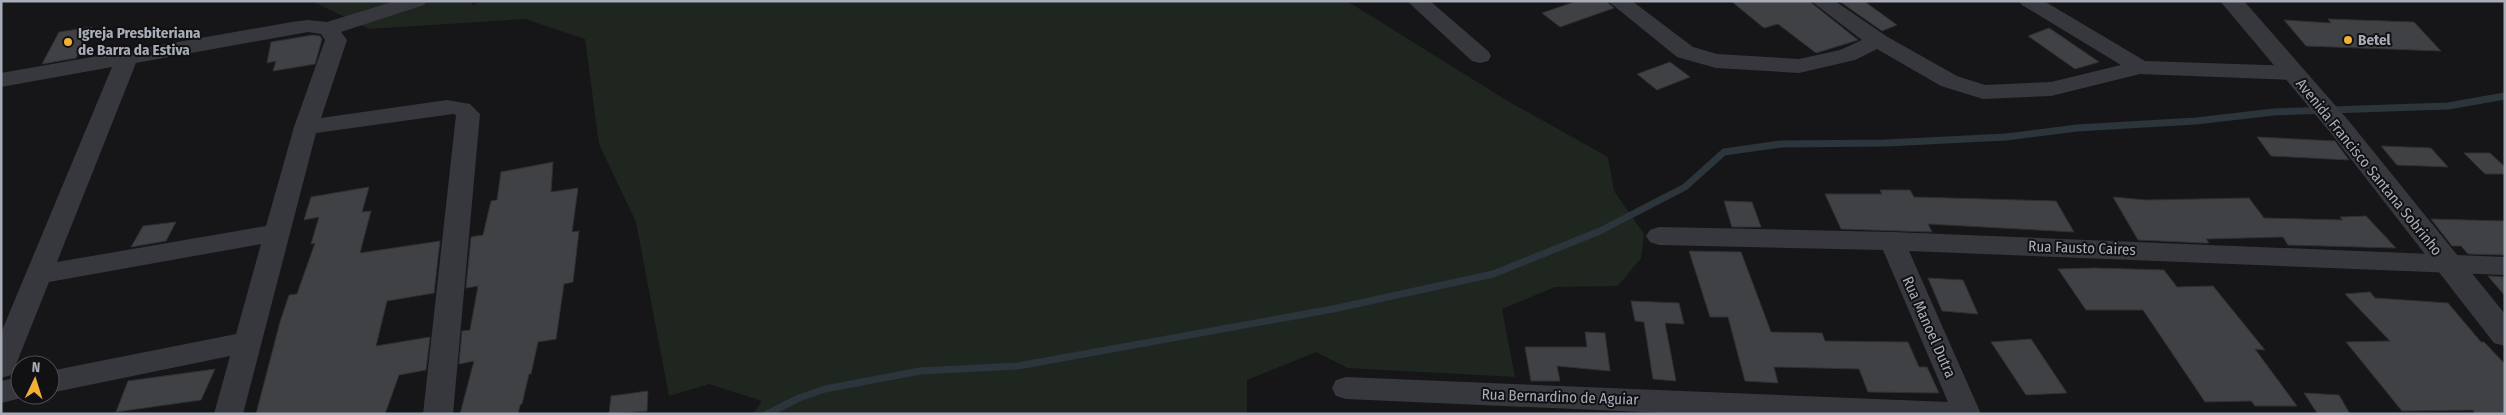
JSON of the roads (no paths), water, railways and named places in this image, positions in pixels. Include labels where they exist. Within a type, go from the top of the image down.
[{"type":"street","points":[[1,80],[292,28],[308,26],[328,28],[417,1]]},
{"type":"street","points":[[1417,1],[1480,56]]},
{"type":"street","points":[[1618,1],[1685,52],[1716,61],[1799,66],[1847,55],[1878,41]]},
{"type":"street","points":[[1821,1],[1878,41],[1949,81],[1977,90],[1997,93],[2051,89],[2140,67],[2292,73]]},
{"type":"street","points":[[2029,1],[2140,67]]},
{"type":"street","name":"Avenida Francisco Santana Sobrinho","points":[[2231,1],[2339,126],[2505,335]]},
{"type":"street","points":[[228,414],[306,127],[336,40],[328,28]]},
{"type":"street","points":[[1,367],[127,57]]},
{"type":"street","points":[[306,127],[447,107],[458,107],[465,110],[468,114],[438,414]]},
{"type":"street","points":[[38,275],[276,233]]},
{"type":"street","name":"Rua Fausto Caires","points":[[1659,236],[1892,241],[2505,266]]},
{"type":"street","name":"Rua Manoel Dutra","points":[[1892,241],[1967,414]]},
{"type":"street","points":[[60,380],[248,342]]},
{"type":"street","name":"Rua Bernardino de Aguiar","points":[[1346,388],[1954,414]]},
{"type":"waterway","points":[[767,414],[799,398],[825,389],[920,371],[1018,366],[1333,309],[1493,274],[1600,231],[1685,187],[1724,152],[1781,144],[1886,143],[2006,137],[2077,128],[2196,121],[2274,112],[2448,106],[2505,96]]},
{"type":"place","name":"Betel","points":[[2348,40]]},
{"type":"place","name":"Igreja Presbiteriana de Barra da Estiva","points":[[68,42]]}]
